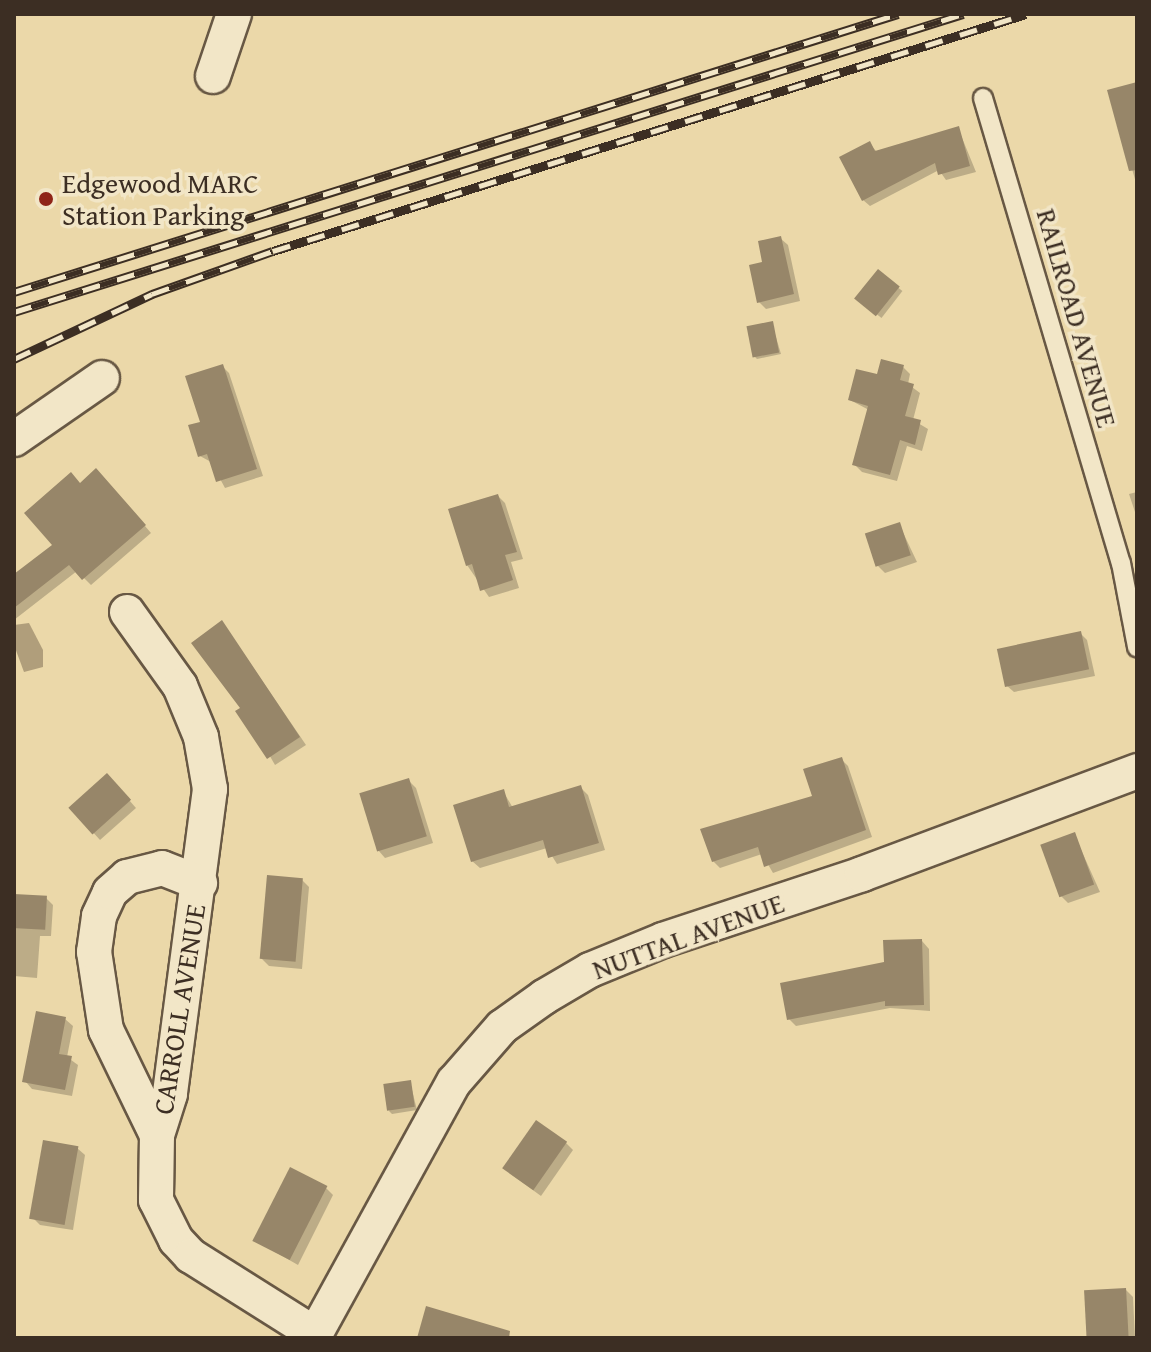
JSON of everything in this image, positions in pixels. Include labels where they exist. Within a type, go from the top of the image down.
[{"type":"street","points":[[213,76],[234,14]]},
{"type":"street","points":[[14,439],[102,378]]},
{"type":"street","name":"CARROLL AVENUE","points":[[127,612],[180,686],[201,737],[210,789],[170,1094],[157,1135],[156,1200],[176,1240],[203,1264],[314,1336]]},
{"type":"street","name":"NUTTAL AVENUE","points":[[314,1336],[454,1082],[502,1027],[544,997],[590,970],[663,940],[862,874],[1137,771]]},
{"type":"street","name":"CARROLL AVENUE","points":[[157,1135],[106,1030],[94,952],[99,916],[110,892],[127,877],[162,868],[200,883]]},
{"type":"lane","name":"RAILROAD AVENUE","points":[[983,98],[1130,570],[1137,647]]},
{"type":"shaded area","points":[[29,623],[43,650],[43,667],[24,672],[14,645],[14,625]]},
{"type":"building","points":[[1137,82],[1137,170],[1129,171],[1107,90]]},
{"type":"building","points":[[959,126],[970,166],[938,175],[935,163],[862,201],[839,157],[870,141],[875,151]]},
{"type":"building","points":[[781,236],[794,294],[757,303],[749,265],[762,262],[758,241]]},
{"type":"building","points":[[878,269],[900,287],[876,316],[854,299]]},
{"type":"building","points":[[773,321],[779,352],[753,358],[746,326]]},
{"type":"building","points":[[881,359],[904,365],[900,380],[914,384],[905,416],[921,420],[915,445],[900,440],[890,475],[852,465],[868,406],[848,400],[856,369],[877,374]]},
{"type":"building","points":[[223,364],[257,469],[216,482],[207,454],[198,457],[188,425],[200,422],[185,376]]},
{"type":"building","points":[[96,468],[146,525],[82,580],[69,565],[14,608],[14,574],[52,545],[24,513],[71,472],[80,483]]},
{"type":"building","points":[[498,494],[517,552],[505,555],[513,580],[480,591],[472,564],[466,566],[448,509]]},
{"type":"building","points":[[900,522],[911,555],[876,567],[865,533]]},
{"type":"building","points":[[222,620],[300,737],[267,759],[235,711],[240,708],[191,643]]},
{"type":"building","points":[[1081,631],[1089,669],[1005,687],[997,649]]},
{"type":"building","points":[[842,757],[866,830],[764,867],[758,847],[712,862],[700,829],[812,796],[803,769]]},
{"type":"building","points":[[107,773],[131,800],[92,835],[68,808]]},
{"type":"building","points":[[409,778],[427,836],[377,852],[359,793]]},
{"type":"building","points":[[581,785],[599,843],[548,858],[543,840],[471,862],[453,805],[504,789],[509,807]]},
{"type":"building","points":[[1075,832],[1094,885],[1059,897],[1040,845]]},
{"type":"building","points":[[267,875],[303,878],[296,962],[260,959]]},
{"type":"building","points":[[14,894],[47,896],[45,930],[14,928]]},
{"type":"building","points":[[922,939],[924,1005],[885,1006],[885,1001],[787,1020],[780,983],[884,962],[883,940]]},
{"type":"building","points":[[36,1011],[66,1017],[59,1054],[72,1056],[65,1090],[22,1082]]},
{"type":"building","points":[[411,1080],[415,1107],[387,1111],[383,1084]]},
{"type":"building","points":[[536,1120],[567,1142],[533,1190],[502,1168]]},
{"type":"building","points":[[43,1140],[78,1146],[65,1225],[29,1219]]},
{"type":"building","points":[[290,1167],[327,1186],[290,1260],[252,1241]]},
{"type":"building","points":[[1126,1288],[1129,1338],[1087,1338],[1084,1290]]},
{"type":"building","points":[[426,1306],[510,1331],[509,1338],[417,1338]]},
{"type":"railway","points":[[14,292],[898,14]]},
{"type":"railway","points":[[14,312],[963,14]]},
{"type":"railway","points":[[14,359],[152,294],[273,251],[1026,14]]},
{"type":"place","name":"Edgewood MARC Station Parking","points":[[46,199]]}]
